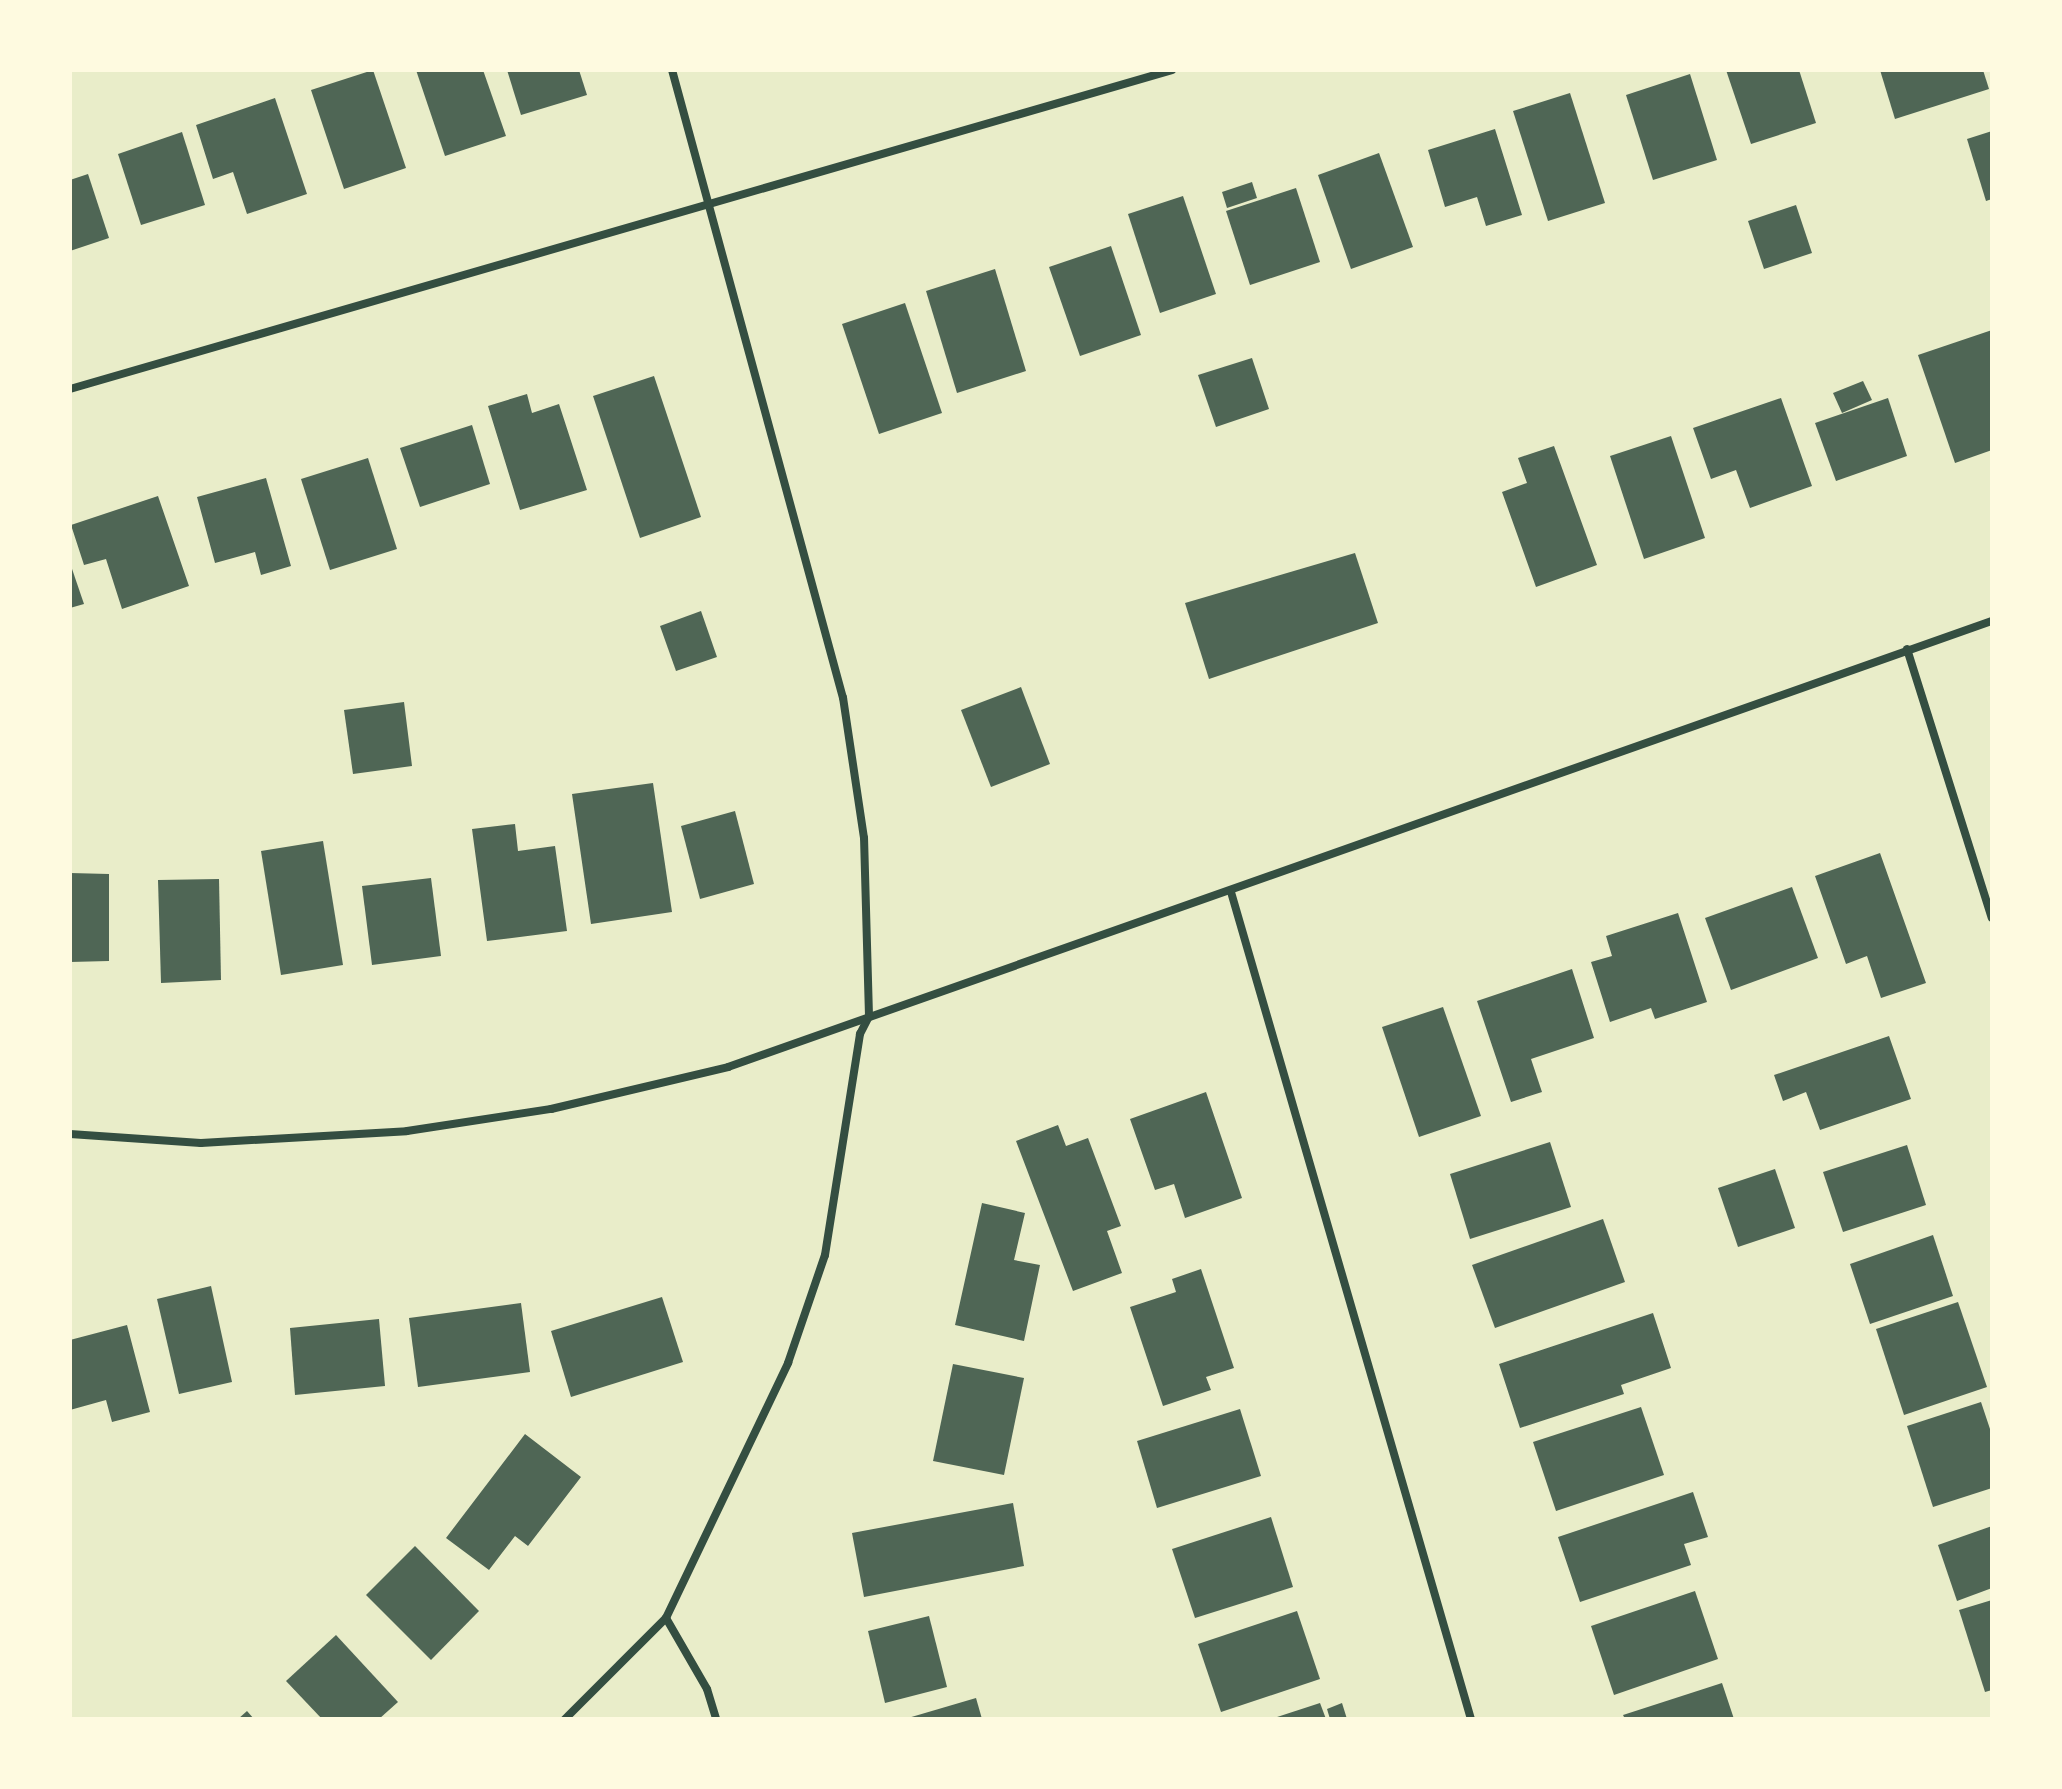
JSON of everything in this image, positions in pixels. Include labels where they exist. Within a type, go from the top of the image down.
[{"type":"street","points":[[565,1719],[666,1618],[788,1363],[820,1269],[869,1016],[864,838],[843,698],[672,70]]},
{"type":"street","points":[[70,389],[1172,70]]},
{"type":"street","points":[[70,1134],[201,1143],[407,1131],[551,1109],[728,1067],[1992,621]]},
{"type":"street","points":[[1907,649],[1992,918]]},
{"type":"street","points":[[1231,892],[1471,1719]]},
{"type":"street","points":[[666,1618],[697,1668],[716,1719]]},
{"type":"building","points":[[373,70],[406,168],[344,189],[311,90]]},
{"type":"building","points":[[416,70],[483,70],[506,136],[445,156]]},
{"type":"building","points":[[507,70],[579,70],[587,95],[521,115]]},
{"type":"building","points":[[1726,70],[1799,70],[1816,123],[1751,144]]},
{"type":"building","points":[[1880,70],[1983,70],[1989,89],[1895,119]]},
{"type":"building","points":[[1690,74],[1717,160],[1653,180],[1626,95]]},
{"type":"building","points":[[1570,93],[1605,203],[1548,221],[1513,111]]},
{"type":"building","points":[[275,98],[307,194],[247,214],[233,172],[213,179],[196,125]]},
{"type":"building","points":[[1495,129],[1522,215],[1486,226],[1477,197],[1445,207],[1428,150]]},
{"type":"building","points":[[1992,131],[1992,199],[1986,201],[1967,139]]},
{"type":"building","points":[[182,132],[205,205],[141,225],[118,154]]},
{"type":"building","points":[[1379,153],[1413,247],[1351,269],[1318,175]]},
{"type":"building","points":[[88,174],[109,238],[70,251],[70,180]]},
{"type":"building","points":[[1252,182],[1257,198],[1227,208],[1222,192]]},
{"type":"building","points":[[1296,188],[1320,262],[1250,285],[1226,211]]},
{"type":"building","points":[[1183,196],[1216,294],[1160,313],[1128,214]]},
{"type":"building","points":[[1796,205],[1812,253],[1764,269],[1748,221]]},
{"type":"building","points":[[1111,246],[1141,335],[1080,356],[1049,267]]},
{"type":"building","points":[[995,269],[1026,371],[957,393],[926,291]]},
{"type":"building","points":[[905,303],[942,413],[879,434],[842,324]]},
{"type":"building","points":[[1992,330],[1992,450],[1955,463],[1918,355]]},
{"type":"building","points":[[1252,358],[1269,409],[1216,427],[1198,375]]},
{"type":"building","points":[[654,376],[701,517],[640,538],[593,396]]},
{"type":"building","points":[[1863,381],[1872,400],[1842,413],[1833,393]]},
{"type":"building","points":[[527,394],[532,413],[559,404],[587,490],[520,510],[488,406]]},
{"type":"building","points":[[1781,398],[1812,486],[1750,508],[1736,470],[1711,479],[1693,428]]},
{"type":"building","points":[[1888,398],[1907,456],[1836,481],[1815,423]]},
{"type":"building","points":[[472,425],[490,484],[420,507],[400,448]]},
{"type":"building","points":[[1671,436],[1705,538],[1644,559],[1610,456]]},
{"type":"building","points":[[1554,446],[1597,565],[1536,587],[1502,492],[1527,483],[1518,458]]},
{"type":"building","points":[[368,458],[397,549],[330,570],[301,479]]},
{"type":"building","points":[[266,478],[291,566],[261,575],[255,552],[215,563],[197,497]]},
{"type":"building","points":[[158,496],[189,586],[122,609],[106,559],[84,565],[71,525]]},
{"type":"building","points":[[1355,553],[1378,623],[1209,679],[1185,603]]},
{"type":"building","points":[[70,563],[84,604],[70,608]]},
{"type":"building","points":[[701,611],[717,657],[676,671],[660,626]]},
{"type":"building","points":[[1021,687],[1050,764],[991,787],[961,710]]},
{"type":"building","points":[[404,702],[412,766],[353,774],[344,710]]},
{"type":"building","points":[[653,783],[672,912],[591,924],[572,794]]},
{"type":"building","points":[[735,811],[754,884],[700,899],[681,826]]},
{"type":"building","points":[[515,824],[518,851],[555,846],[567,931],[487,941],[472,829]]},
{"type":"building","points":[[323,841],[343,965],[281,975],[261,851]]},
{"type":"building","points":[[1880,853],[1926,983],[1881,998],[1867,956],[1846,964],[1815,876]]},
{"type":"building","points":[[70,873],[109,874],[109,961],[70,962]]},
{"type":"building","points":[[431,878],[441,956],[372,965],[362,886]]},
{"type":"building","points":[[219,879],[221,980],[161,983],[158,880]]},
{"type":"building","points":[[1792,887],[1818,958],[1731,990],[1705,918]]},
{"type":"building","points":[[1678,913],[1707,1002],[1655,1019],[1651,1008],[1610,1022],[1591,962],[1612,956],[1606,936]]},
{"type":"building","points":[[1572,969],[1594,1038],[1531,1059],[1542,1092],[1511,1102],[1477,1001]]},
{"type":"building","points":[[1443,1007],[1481,1116],[1419,1137],[1382,1027]]},
{"type":"building","points":[[1889,1036],[1911,1099],[1820,1130],[1806,1092],[1783,1101],[1774,1075]]},
{"type":"building","points":[[1206,1092],[1242,1198],[1185,1218],[1174,1184],[1155,1190],[1130,1119]]},
{"type":"building","points":[[1058,1125],[1066,1146],[1088,1138],[1121,1226],[1107,1231],[1122,1273],[1073,1291],[1016,1141]]},
{"type":"building","points":[[1550,1142],[1571,1207],[1470,1239],[1450,1174]]},
{"type":"building","points":[[1907,1145],[1926,1205],[1843,1232],[1823,1172]]},
{"type":"building","points":[[1775,1169],[1795,1228],[1738,1247],[1718,1188]]},
{"type":"building","points":[[982,1203],[1025,1213],[1014,1260],[1040,1265],[1024,1341],[955,1325]]},
{"type":"building","points":[[1603,1219],[1625,1282],[1495,1328],[1472,1265]]},
{"type":"building","points":[[1933,1235],[1953,1296],[1870,1324],[1850,1264]]},
{"type":"building","points":[[1201,1269],[1234,1368],[1206,1377],[1211,1390],[1163,1406],[1130,1307],[1176,1292],[1172,1279]]},
{"type":"building","points":[[211,1286],[232,1382],[179,1394],[157,1299]]},
{"type":"building","points":[[662,1297],[683,1362],[571,1397],[551,1331]]},
{"type":"building","points":[[1958,1302],[1987,1387],[1904,1415],[1876,1329]]},
{"type":"building","points":[[521,1303],[530,1372],[418,1387],[409,1318]]},
{"type":"building","points":[[1653,1313],[1671,1368],[1621,1385],[1624,1394],[1520,1428],[1499,1364]]},
{"type":"building","points":[[379,1319],[385,1386],[295,1395],[290,1328]]},
{"type":"building","points":[[127,1325],[150,1412],[112,1422],[106,1400],[70,1410],[70,1340]]},
{"type":"building","points":[[953,1364],[1024,1378],[1004,1475],[933,1461]]},
{"type":"building","points":[[1981,1402],[1992,1435],[1992,1488],[1933,1507],[1907,1426]]},
{"type":"building","points":[[1641,1407],[1664,1475],[1556,1511],[1533,1442]]},
{"type":"building","points":[[1240,1409],[1261,1476],[1157,1508],[1137,1441]]},
{"type":"building","points":[[525,1434],[581,1477],[528,1546],[515,1536],[489,1570],[446,1538]]},
{"type":"building","points":[[1693,1492],[1708,1537],[1684,1544],[1691,1565],[1580,1602],[1558,1537]]},
{"type":"building","points":[[1013,1503],[1024,1566],[864,1597],[852,1533]]},
{"type":"building","points":[[1271,1517],[1293,1587],[1195,1618],[1172,1549]]},
{"type":"building","points":[[1992,1526],[1992,1588],[1957,1601],[1938,1545]]},
{"type":"building","points":[[415,1546],[479,1611],[431,1660],[366,1595]]},
{"type":"building","points":[[1695,1591],[1718,1659],[1614,1695],[1591,1626]]},
{"type":"building","points":[[1992,1600],[1992,1690],[1985,1692],[1959,1610]]},
{"type":"building","points":[[1297,1611],[1320,1679],[1221,1712],[1198,1644]]},
{"type":"building","points":[[929,1616],[947,1687],[885,1703],[868,1631]]},
{"type":"building","points":[[336,1635],[398,1702],[379,1719],[322,1719],[286,1681]]},
{"type":"building","points":[[1722,1683],[1734,1719],[1625,1719],[1623,1715]]},
{"type":"building","points":[[976,1698],[982,1719],[908,1719],[908,1718]]},
{"type":"building","points":[[1320,1703],[1326,1719],[1274,1719],[1274,1718]]},
{"type":"building","points":[[1342,1703],[1347,1719],[1330,1719],[1327,1709]]},
{"type":"building","points":[[247,1711],[254,1719],[238,1719]]}]
